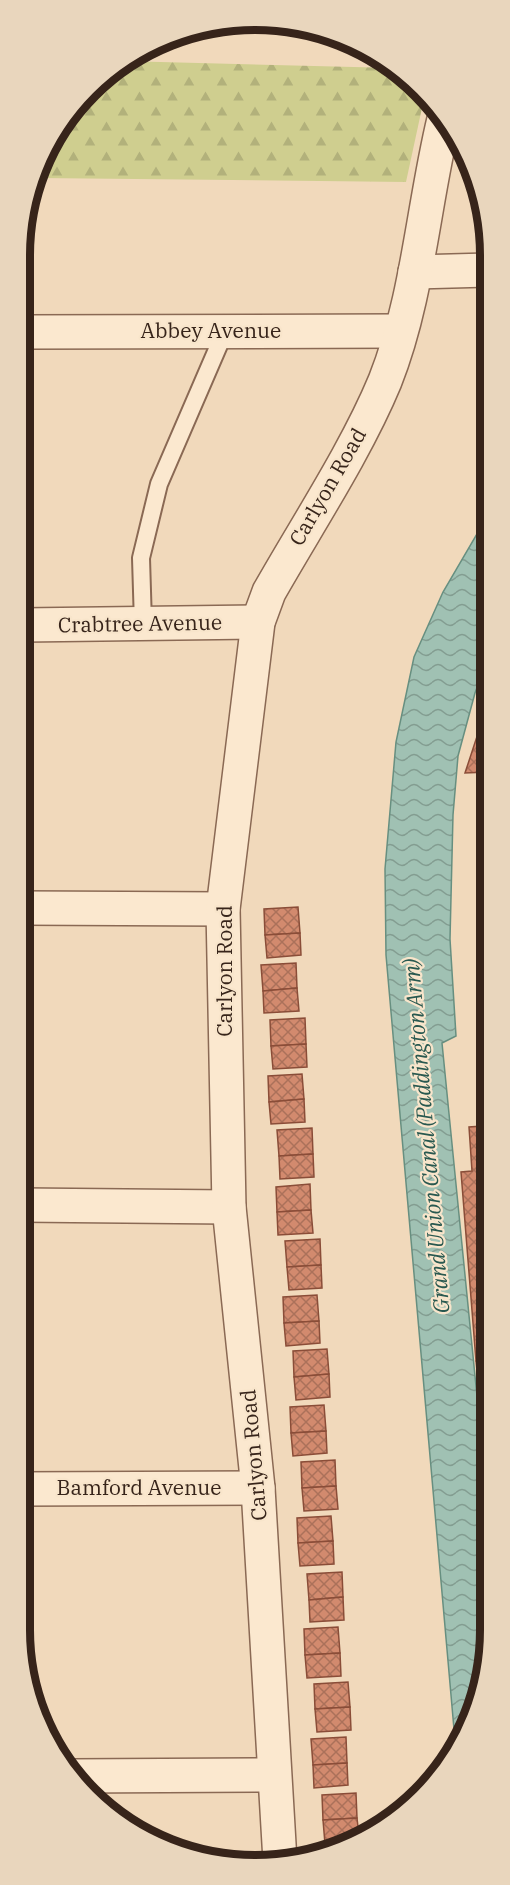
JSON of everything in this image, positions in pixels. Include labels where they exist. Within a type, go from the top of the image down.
[{"type":"street","name":"Carlyon Road","points":[[279,1854],[258,1488],[229,1207],[223,909],[258,622],[269,592],[366,421],[385,379],[416,272],[446,137]]},
{"type":"street","points":[[416,272],[480,270]]},
{"type":"street","name":"Abbey Avenue","points":[[30,332],[399,331]]},
{"type":"street","name":"Crabtree Avenue","points":[[30,625],[258,622]]},
{"type":"street","points":[[30,908],[223,909]]},
{"type":"street","points":[[30,1205],[229,1207]]},
{"type":"street","name":"Bamford Avenue","points":[[30,1489],[258,1488]]},
{"type":"street","points":[[84,1776],[274,1775]]},
{"type":"lane","points":[[143,624],[141,558],[159,484],[225,331]]},
{"type":"green space","points":[[141,61],[379,68],[392,76],[423,105],[406,182],[44,178],[53,155],[76,118],[118,76]]},
{"type":"water","name":"Grand Union Canal (Paddington Arm)","points":[[480,529],[480,680],[458,756],[453,815],[450,939],[456,1036],[442,1043],[480,1426],[480,1645],[476,1674],[468,1702],[454,1734],[386,955],[385,869],[396,742],[414,657],[443,592]]},
{"type":"building","points":[[480,727],[480,772],[465,773]]},
{"type":"building","points":[[298,907],[300,933],[265,935],[264,909]]},
{"type":"building","points":[[300,933],[301,955],[267,958],[265,935]]},
{"type":"building","points":[[296,963],[297,988],[263,991],[261,965]]},
{"type":"building","points":[[297,988],[299,1011],[264,1013],[263,991]]},
{"type":"building","points":[[305,1018],[306,1044],[271,1046],[270,1020]]},
{"type":"building","points":[[306,1044],[307,1067],[273,1069],[271,1046]]},
{"type":"building","points":[[302,1074],[304,1099],[269,1102],[268,1076]]},
{"type":"building","points":[[304,1099],[305,1122],[271,1124],[269,1102]]},
{"type":"building","points":[[480,1126],[480,1361],[476,1361],[461,1172],[472,1171],[469,1127]]},
{"type":"building","points":[[312,1128],[313,1154],[279,1156],[277,1130]]},
{"type":"building","points":[[313,1154],[314,1177],[280,1179],[279,1156]]},
{"type":"building","points":[[310,1184],[311,1210],[277,1212],[276,1187]]},
{"type":"building","points":[[311,1210],[313,1233],[278,1235],[277,1212]]},
{"type":"building","points":[[320,1239],[321,1265],[287,1267],[285,1241]]},
{"type":"building","points":[[321,1265],[322,1288],[289,1290],[287,1267]]},
{"type":"building","points":[[317,1295],[319,1321],[284,1323],[283,1297]]},
{"type":"building","points":[[319,1321],[320,1343],[286,1346],[284,1323]]},
{"type":"building","points":[[327,1349],[329,1374],[294,1377],[293,1351]]},
{"type":"building","points":[[476,1361],[480,1361],[480,1402]]},
{"type":"building","points":[[329,1374],[330,1397],[296,1400],[294,1377]]},
{"type":"building","points":[[324,1405],[326,1431],[291,1433],[290,1407]]},
{"type":"building","points":[[326,1431],[327,1453],[293,1456],[291,1433]]},
{"type":"building","points":[[335,1460],[336,1486],[302,1488],[301,1462]]},
{"type":"building","points":[[336,1486],[338,1509],[304,1511],[302,1488]]},
{"type":"building","points":[[331,1516],[333,1541],[298,1543],[297,1518]]},
{"type":"building","points":[[333,1541],[334,1564],[300,1566],[298,1543]]},
{"type":"building","points":[[342,1572],[343,1597],[309,1600],[307,1574]]},
{"type":"building","points":[[343,1597],[344,1620],[310,1622],[309,1600]]},
{"type":"building","points":[[338,1627],[340,1653],[305,1655],[304,1629]]},
{"type":"building","points":[[340,1653],[341,1676],[307,1678],[305,1655]]},
{"type":"building","points":[[348,1682],[350,1707],[315,1709],[314,1684]]},
{"type":"building","points":[[350,1707],[351,1730],[317,1732],[315,1709]]},
{"type":"building","points":[[346,1737],[347,1763],[313,1765],[311,1739]]},
{"type":"building","points":[[347,1763],[348,1785],[314,1788],[313,1765]]},
{"type":"building","points":[[356,1793],[357,1818],[323,1820],[322,1795]]},
{"type":"building","points":[[357,1818],[358,1830],[325,1844],[323,1820]]}]
